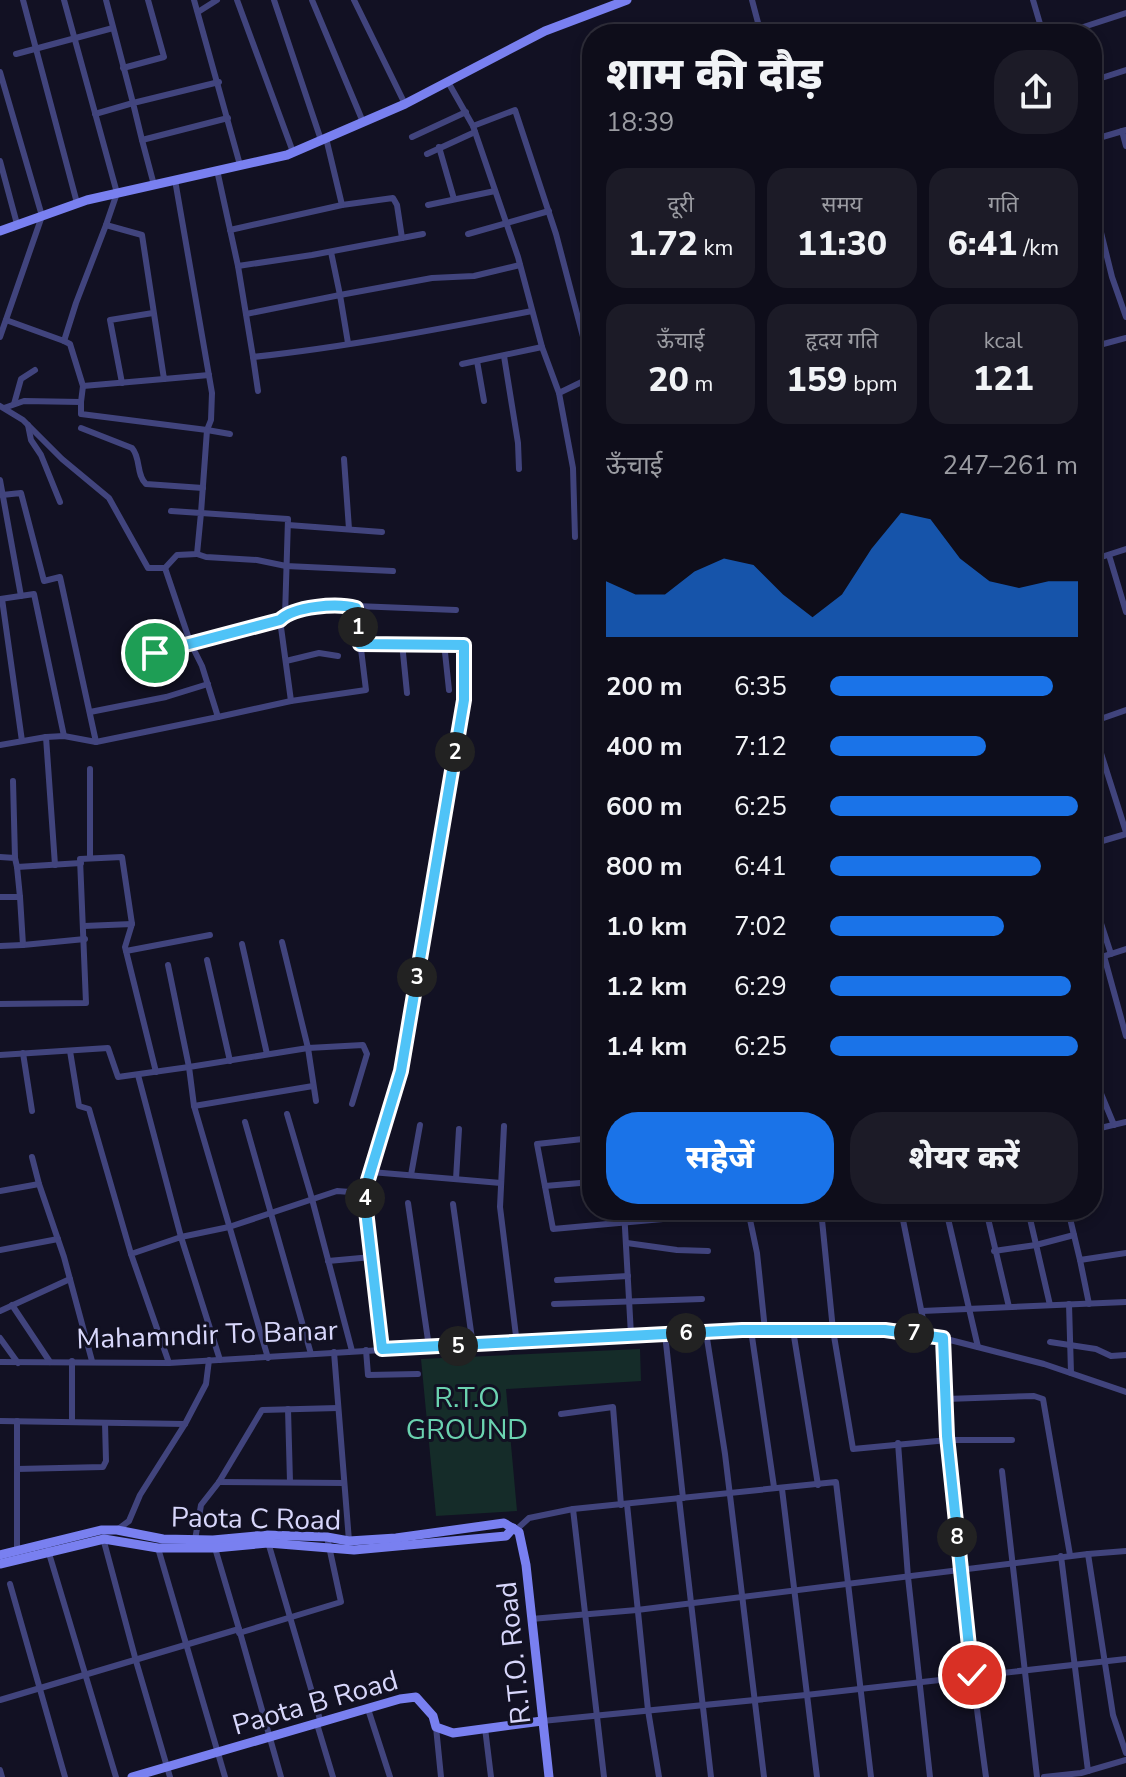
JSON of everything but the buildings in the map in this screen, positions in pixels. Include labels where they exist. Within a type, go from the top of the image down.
[{"type":"street","points":[[23,0],[77,203]]},
{"type":"street","points":[[64,0],[117,193],[64,341]]},
{"type":"street","points":[[106,0],[154,185]]},
{"type":"street","points":[[123,68],[164,57],[148,0]]},
{"type":"street","points":[[194,0],[240,165]]},
{"type":"street","points":[[198,12],[217,0]]},
{"type":"street","points":[[237,0],[293,152]]},
{"type":"street","points":[[274,0],[324,139],[342,205]]},
{"type":"street","points":[[312,0],[363,122]]},
{"type":"street","points":[[354,0],[405,104]]},
{"type":"street","points":[[0,231],[77,203],[293,152],[405,104],[545,31],[627,0]]},
{"type":"street","points":[[752,0],[758,24]]},
{"type":"street","points":[[1033,0],[1040,24]]},
{"type":"street","points":[[1092,24],[1126,13]]},
{"type":"street","points":[[16,54],[113,28]]},
{"type":"street","points":[[1102,78],[1126,70]]},
{"type":"street","points":[[0,72],[42,216],[0,337]]},
{"type":"street","points":[[448,81],[474,129],[559,393],[573,468],[575,537]]},
{"type":"street","points":[[95,114],[219,82]]},
{"type":"street","points":[[427,154],[515,110],[549,211],[582,334]]},
{"type":"street","points":[[412,137],[466,112]]},
{"type":"street","points":[[142,140],[228,118]]},
{"type":"street","points":[[1102,137],[1124,130],[1126,146]]},
{"type":"street","points":[[439,147],[454,199]]},
{"type":"street","points":[[0,161],[4,189],[17,224]]},
{"type":"street","points":[[217,170],[238,266],[258,391]]},
{"type":"street","points":[[175,180],[209,375],[211,420],[207,430],[197,554]]},
{"type":"street","points":[[428,205],[495,191]]},
{"type":"street","points":[[230,230],[342,205],[393,198],[402,238]]},
{"type":"street","points":[[468,234],[549,211]]},
{"type":"street","points":[[106,225],[142,235],[164,379]]},
{"type":"street","points":[[238,266],[423,234]]},
{"type":"street","points":[[1102,236],[1126,317]]},
{"type":"street","points":[[331,252],[348,343]]},
{"type":"street","points":[[246,314],[432,278],[474,276],[520,265]]},
{"type":"street","points":[[253,357],[310,351],[443,326],[469,325],[532,311]]},
{"type":"street","points":[[122,383],[110,320],[153,313]]},
{"type":"street","points":[[6,320],[70,344],[83,386],[81,414],[230,434]]},
{"type":"street","points":[[1102,344],[1126,338]]},
{"type":"street","points":[[462,364],[542,347]]},
{"type":"street","points":[[504,356],[519,469]]},
{"type":"street","points":[[477,361],[484,401]]},
{"type":"street","points":[[14,404],[21,379],[35,370]]},
{"type":"street","points":[[83,386],[209,375]]},
{"type":"street","points":[[559,393],[582,382]]},
{"type":"street","points":[[2,407],[24,401],[81,402]]},
{"type":"street","points":[[2,407],[28,425],[62,459],[109,498],[148,568],[165,568],[177,555],[197,554],[286,566],[393,571]]},
{"type":"street","points":[[28,425],[31,440],[41,455],[60,502]]},
{"type":"street","points":[[81,428],[135,451],[141,479],[146,484],[203,488]]},
{"type":"street","points":[[344,459],[349,529]]},
{"type":"street","points":[[0,480],[21,596]]},
{"type":"street","points":[[2,495],[21,493],[44,581],[60,577],[96,742]]},
{"type":"street","points":[[171,511],[288,519],[283,618],[291,701]]},
{"type":"street","points":[[288,525],[382,532]]},
{"type":"street","points":[[1102,557],[1126,549]]},
{"type":"street","points":[[1109,555],[1126,612]]},
{"type":"street","points":[[165,568],[218,717]]},
{"type":"street","points":[[22,741],[1,599],[34,594],[64,736]]},
{"type":"street","points":[[155,653],[331,605],[456,610]]},
{"type":"street","points":[[0,745],[64,736],[96,742],[291,701],[366,690],[356,608]]},
{"type":"street","points":[[402,643],[407,693]]},
{"type":"street","points":[[444,643],[449,690]]},
{"type":"street","points":[[360,644],[464,645],[464,700],[401,1071],[364,1193],[382,1349]]},
{"type":"street","points":[[286,661],[319,653],[338,656]]},
{"type":"street","points":[[90,712],[166,697],[208,684]]},
{"type":"street","points":[[1102,719],[1126,710]]},
{"type":"street","points":[[46,737],[55,865]]},
{"type":"street","points":[[1102,755],[1126,833],[1102,841]]},
{"type":"street","points":[[90,769],[90,858]]},
{"type":"street","points":[[13,781],[15,858],[23,945]]},
{"type":"street","points":[[0,857],[15,858]]},
{"type":"street","points":[[0,1004],[86,1003],[80,859],[122,857],[132,924],[126,951],[156,1072]]},
{"type":"street","points":[[17,867],[81,863]]},
{"type":"street","points":[[0,897],[20,897]]},
{"type":"street","points":[[84,926],[132,924]]},
{"type":"street","points":[[126,951],[210,935]]},
{"type":"street","points":[[1102,935],[1126,1036]]},
{"type":"street","points":[[0,946],[85,939]]},
{"type":"street","points":[[282,942],[308,1048],[316,1101]]},
{"type":"street","points":[[242,944],[267,1054]]},
{"type":"street","points":[[1102,957],[1126,949]]},
{"type":"street","points":[[207,960],[230,1061]]},
{"type":"street","points":[[168,965],[194,1106],[268,1358]]},
{"type":"street","points":[[0,1055],[108,1048],[118,1077],[308,1048],[358,1045],[367,1049],[352,1104]]},
{"type":"street","points":[[70,1051],[79,1106],[89,1109],[131,1254],[169,1363]]},
{"type":"street","points":[[23,1053],[32,1111]]},
{"type":"street","points":[[138,1075],[181,1237],[220,1360]]},
{"type":"street","points":[[194,1106],[313,1086]]},
{"type":"street","points":[[1102,1096],[1114,1125]]},
{"type":"street","points":[[287,1114],[352,1351]]},
{"type":"street","points":[[245,1122],[311,1354]]},
{"type":"street","points":[[1102,1128],[1126,1122]]},
{"type":"street","points":[[411,1175],[420,1125]]},
{"type":"street","points":[[504,1126],[500,1207],[517,1344]]},
{"type":"street","points":[[456,1179],[459,1129]]},
{"type":"street","points":[[582,1139],[537,1144],[553,1229],[656,1220]]},
{"type":"street","points":[[32,1157],[92,1361]]},
{"type":"street","points":[[371,1172],[501,1183]]},
{"type":"street","points":[[545,1186],[582,1183]]},
{"type":"street","points":[[0,1191],[39,1184]]},
{"type":"street","points":[[131,1254],[181,1237],[229,1227],[337,1191],[364,1193]]},
{"type":"street","points":[[408,1203],[429,1347]]},
{"type":"street","points":[[453,1204],[473,1346]]},
{"type":"street","points":[[626,1220],[631,1335]]},
{"type":"street","points":[[750,1220],[757,1253],[765,1330]]},
{"type":"street","points":[[822,1220],[833,1330],[853,1449],[948,1440],[1012,1440]]},
{"type":"street","points":[[903,1220],[926,1334]]},
{"type":"street","points":[[948,1220],[978,1347]]},
{"type":"street","points":[[988,1220],[1009,1307]]},
{"type":"street","points":[[1030,1220],[1050,1305]]},
{"type":"street","points":[[1070,1220],[1089,1304]]},
{"type":"street","points":[[994,1251],[1074,1235]]},
{"type":"street","points":[[0,1250],[58,1239]]},
{"type":"street","points":[[627,1243],[708,1251]]},
{"type":"street","points":[[1080,1260],[1126,1253]]},
{"type":"street","points":[[328,1261],[372,1257]]},
{"type":"street","points":[[557,1280],[628,1276]]},
{"type":"street","points":[[0,1311],[70,1279]]},
{"type":"street","points":[[554,1304],[702,1299]]},
{"type":"street","points":[[922,1311],[1126,1302]]},
{"type":"street","points":[[1069,1304],[1071,1373]]},
{"type":"street","points":[[12,1305],[50,1362]]},
{"type":"street","points":[[751,1330],[774,1487]]},
{"type":"street","name":"Mahamndir To Banar","points":[[0,1362],[169,1363],[631,1335],[751,1330],[885,1330],[926,1334],[978,1347],[1126,1392]]},
{"type":"street","points":[[793,1330],[818,1485]]},
{"type":"street","points":[[706,1332],[730,1493],[764,1777]]},
{"type":"street","points":[[665,1334],[711,1777]]},
{"type":"street","points":[[0,1338],[18,1363]]},
{"type":"street","points":[[943,1338],[959,1569],[986,1777]]},
{"type":"street","points":[[1050,1342],[1096,1349],[1111,1356],[1126,1355]]},
{"type":"street","points":[[366,1350],[368,1375],[418,1374]]},
{"type":"street","points":[[334,1352],[349,1541]]},
{"type":"street","points":[[117,1530],[129,1521],[140,1495],[185,1424],[206,1384],[209,1360]]},
{"type":"street","points":[[72,1361],[72,1422]]},
{"type":"street","points":[[946,1399],[1034,1396],[1043,1399],[1070,1555]]},
{"type":"street","points":[[561,1414],[613,1407],[648,1710],[659,1777]]},
{"type":"street","points":[[195,1540],[201,1505],[219,1482],[262,1410],[338,1408]]},
{"type":"street","points":[[288,1409],[290,1482]]},
{"type":"street","points":[[0,1421],[185,1424]]},
{"type":"street","points":[[17,1421],[17,1550]]},
{"type":"street","points":[[17,1469],[103,1467],[106,1461],[105,1423]]},
{"type":"street","points":[[898,1443],[908,1577],[930,1777]]},
{"type":"street","points":[[1002,1471],[1037,1777]]},
{"type":"street","points":[[219,1482],[344,1483]]},
{"type":"street","points":[[0,1700],[341,1602],[327,1542],[364,1550],[506,1536],[529,1518],[573,1509],[836,1482],[871,1777]]},
{"type":"street","points":[[782,1489],[817,1777]]},
{"type":"street","points":[[573,1509],[604,1777]]},
{"type":"street","name":"Paota C Road","points":[[0,1555],[117,1530],[149,1538],[214,1544],[267,1539],[327,1542],[396,1538],[504,1523],[515,1528]]},
{"type":"street","name":"R.T.O. Road","points":[[515,1528],[526,1565],[549,1777]]},
{"type":"street","points":[[169,1772],[102,1534],[158,1548],[214,1544],[281,1777]]},
{"type":"street","points":[[267,1539],[333,1777]]},
{"type":"street","points":[[0,1564],[47,1547],[116,1777]]},
{"type":"street","points":[[158,1548],[225,1777]]},
{"type":"street","points":[[531,1619],[637,1610],[1012,1561],[1126,1551]]},
{"type":"street","points":[[1088,1554],[1113,1715],[1126,1753]]},
{"type":"street","points":[[1061,1556],[1075,1665],[1084,1773]]},
{"type":"street","points":[[10,1584],[65,1777]]},
{"type":"street","points":[[441,1777],[436,1727],[453,1733],[1126,1659]]},
{"type":"street","name":"Paota B Road","points":[[132,1777],[169,1772],[217,1753],[416,1697],[433,1716],[436,1727]]},
{"type":"street","points":[[368,1709],[390,1777]]},
{"type":"street","points":[[485,1728],[491,1777]]},
{"type":"street","points":[[1044,1777],[1084,1773],[1126,1760]]},
{"type":"street","points":[[0,1770],[2,1777]]},
{"type":"green space","name":"R.T.O GROUND","points":[[640,1349],[641,1381],[506,1389],[517,1511],[436,1516],[421,1359]]},
{"type":"route","points":[[155,653],[331,605],[356,608],[360,644],[464,645],[464,700],[401,1071],[364,1193],[382,1349],[742,1330],[885,1330],[943,1338],[947,1436],[972,1675]]}]
